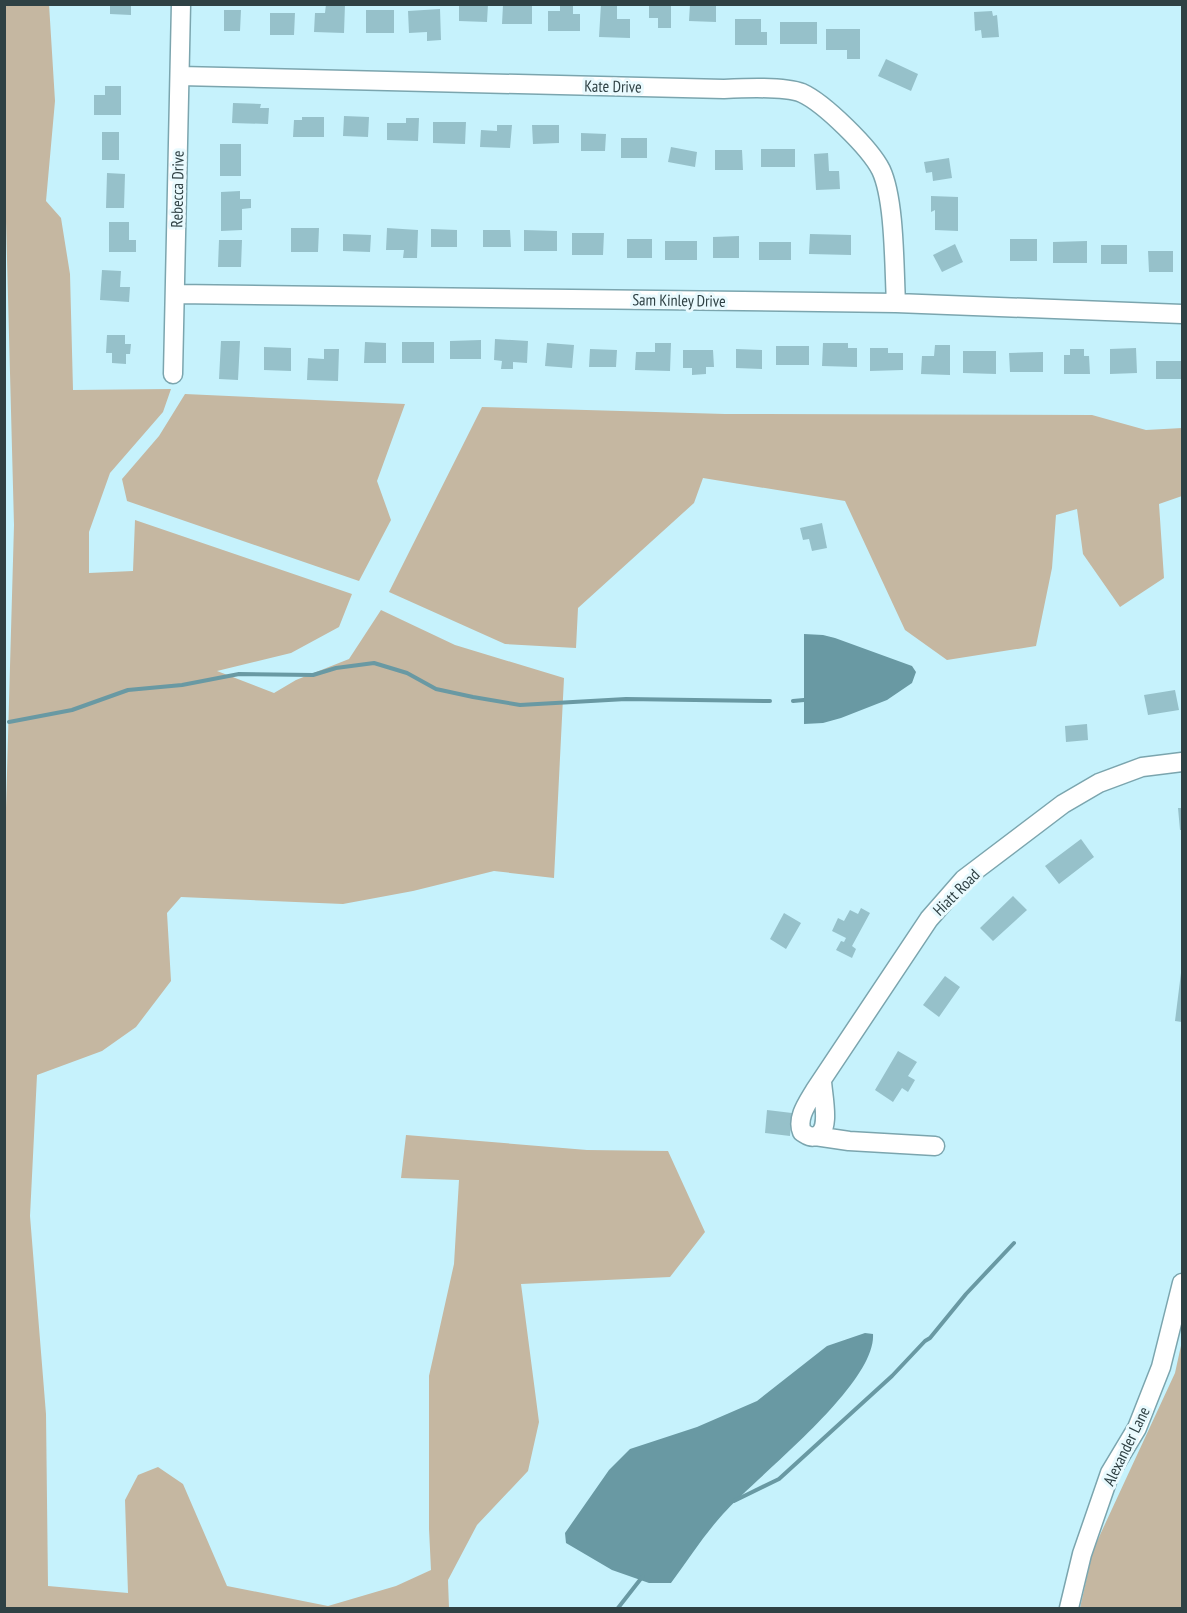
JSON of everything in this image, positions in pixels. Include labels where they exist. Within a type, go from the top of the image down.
[{"type":"street","name":"Rebecca Drive","points":[[173,374],[181,4]]},
{"type":"street","name":"Kate Drive","points":[[180,76],[712,88],[762,87],[802,93],[834,116],[864,146],[881,170],[890,206],[896,303]]},
{"type":"street","name":"Sam Kinley Drive","points":[[175,294],[896,303],[1182,314]]},
{"type":"street","name":"Hiatt Road","points":[[935,1146],[849,1141],[815,1136],[804,1134],[800,1122],[807,1104],[822,1080],[929,919],[964,879],[1064,804],[1099,783],[1142,767],[1182,762]]},
{"type":"street","name":"Alexander Lane","points":[[1068,1608],[1082,1554],[1110,1473],[1137,1428],[1161,1367],[1182,1283]]},
{"type":"shaded area","points":[[49,4],[55,101],[46,201],[61,218],[70,274],[73,390],[171,389],[163,412],[110,473],[89,532],[89,573],[133,571],[135,520],[352,594],[339,627],[291,653],[217,671],[274,693],[296,680],[349,659],[381,610],[455,645],[564,678],[554,878],[494,871],[413,891],[343,904],[181,897],[167,913],[171,981],[136,1027],[102,1051],[37,1075],[30,1216],[46,1414],[48,1586],[128,1593],[125,1500],[138,1475],[158,1467],[183,1484],[227,1586],[328,1606],[396,1586],[431,1570],[429,1376],[454,1264],[459,1180],[401,1178],[406,1135],[587,1150],[668,1151],[705,1232],[670,1277],[521,1284],[539,1422],[528,1471],[477,1525],[448,1580],[449,1608],[5,1608],[4,879],[14,525],[4,145],[4,5]]},
{"type":"shaded area","points":[[185,394],[405,404],[377,481],[391,520],[359,581],[127,501],[122,479],[159,436]]},
{"type":"shaded area","points":[[482,407],[725,414],[1092,415],[1146,430],[1182,428],[1182,496],[1159,504],[1164,578],[1120,607],[1083,554],[1077,509],[1056,515],[1052,568],[1036,646],[947,660],[905,630],[845,501],[703,478],[694,503],[578,608],[576,648],[505,644],[389,592]]},
{"type":"shaded area","points":[[1182,1341],[1182,1608],[1080,1608],[1093,1550],[1175,1373]]},
{"type":"water","points":[[804,634],[835,638],[912,666],[916,672],[912,683],[887,700],[841,718],[823,723],[804,724]]},
{"type":"water","points":[[865,1333],[873,1334],[869,1355],[856,1378],[812,1429],[723,1514],[671,1583],[649,1583],[612,1570],[566,1543],[565,1533],[609,1470],[630,1449],[697,1427],[757,1401],[827,1346]]},
{"type":"building","points":[[110,4],[131,4],[131,15],[110,14]]},
{"type":"building","points":[[326,4],[345,4],[344,33],[314,32],[315,13],[325,13]]},
{"type":"building","points":[[459,4],[488,4],[487,22],[459,21]]},
{"type":"building","points":[[532,4],[532,24],[502,24],[503,5]]},
{"type":"building","points":[[601,4],[617,4],[617,19],[630,19],[630,38],[599,37]]},
{"type":"building","points":[[649,4],[671,4],[671,28],[658,28],[658,18],[649,18]]},
{"type":"building","points":[[690,4],[716,4],[716,22],[689,21]]},
{"type":"building","points":[[560,5],[573,5],[573,14],[580,14],[580,31],[548,31],[548,11],[560,11]]},
{"type":"building","points":[[440,9],[441,40],[427,41],[427,32],[409,33],[408,11]]},
{"type":"building","points":[[224,10],[241,10],[240,31],[224,31]]},
{"type":"building","points":[[366,10],[394,10],[394,33],[366,33]]},
{"type":"building","points":[[992,11],[993,16],[997,15],[999,37],[982,38],[981,30],[975,31],[974,12]]},
{"type":"building","points":[[270,13],[295,13],[294,35],[270,35]]},
{"type":"building","points":[[735,19],[761,19],[761,32],[767,32],[767,45],[735,45]]},
{"type":"building","points":[[780,22],[817,22],[817,44],[780,44]]},
{"type":"building","points":[[826,29],[860,29],[860,59],[847,59],[847,50],[826,50]]},
{"type":"building","points":[[886,59],[918,74],[911,91],[878,76]]},
{"type":"building","points":[[105,86],[121,86],[121,115],[94,115],[94,95],[105,95]]},
{"type":"building","points":[[233,103],[261,104],[260,108],[269,108],[268,124],[232,123]]},
{"type":"building","points":[[344,116],[369,117],[368,137],[343,136]]},
{"type":"building","points":[[302,117],[324,117],[324,137],[293,137],[294,120],[302,120]]},
{"type":"building","points":[[406,118],[419,118],[418,141],[387,140],[387,123],[406,123]]},
{"type":"building","points":[[433,122],[466,122],[465,144],[433,143]]},
{"type":"building","points":[[497,125],[512,125],[510,148],[480,147],[481,130],[497,131]]},
{"type":"building","points":[[532,125],[559,125],[559,143],[533,144]]},
{"type":"building","points":[[102,132],[119,132],[119,160],[102,160]]},
{"type":"building","points":[[581,133],[606,134],[605,151],[581,151]]},
{"type":"building","points":[[621,138],[647,138],[647,158],[621,158]]},
{"type":"building","points":[[220,144],[241,144],[241,176],[220,176]]},
{"type":"building","points":[[671,147],[697,152],[695,167],[668,162]]},
{"type":"building","points":[[761,149],[795,149],[795,167],[761,167]]},
{"type":"building","points":[[715,150],[742,150],[743,170],[715,170]]},
{"type":"building","points":[[828,153],[829,171],[839,171],[840,189],[816,190],[814,154]]},
{"type":"building","points":[[949,158],[952,178],[933,181],[932,172],[926,173],[924,162]]},
{"type":"building","points":[[107,173],[125,174],[124,208],[106,208]]},
{"type":"building","points":[[240,191],[240,199],[251,199],[251,208],[242,209],[242,230],[221,231],[221,192]]},
{"type":"building","points":[[931,196],[958,197],[958,231],[935,230],[935,210],[931,212]]},
{"type":"building","points":[[109,222],[129,222],[129,240],[136,240],[136,252],[109,252]]},
{"type":"building","points":[[291,228],[319,228],[318,252],[291,252]]},
{"type":"building","points":[[387,228],[418,230],[417,258],[403,258],[404,250],[386,250]]},
{"type":"building","points":[[431,229],[457,230],[457,247],[431,247]]},
{"type":"building","points":[[483,230],[510,230],[511,247],[483,247]]},
{"type":"building","points":[[524,230],[557,231],[557,251],[524,251]]},
{"type":"building","points":[[572,233],[604,233],[603,255],[572,255]]},
{"type":"building","points":[[343,234],[371,235],[370,252],[343,251]]},
{"type":"building","points":[[810,234],[851,235],[851,255],[809,254]]},
{"type":"building","points":[[739,236],[739,258],[713,258],[713,237]]},
{"type":"building","points":[[627,239],[652,239],[652,258],[627,258]]},
{"type":"building","points":[[1010,239],[1037,239],[1037,261],[1010,261]]},
{"type":"building","points":[[219,240],[242,240],[241,267],[218,267]]},
{"type":"building","points":[[665,241],[697,241],[697,260],[665,260]]},
{"type":"building","points":[[1087,241],[1087,263],[1053,263],[1053,242]]},
{"type":"building","points":[[759,242],[791,242],[791,260],[759,260]]},
{"type":"building","points":[[955,244],[963,262],[942,272],[933,255]]},
{"type":"building","points":[[1101,245],[1127,245],[1127,264],[1101,264]]},
{"type":"building","points":[[1148,251],[1173,251],[1173,272],[1149,272]]},
{"type":"building","points":[[102,270],[121,271],[120,287],[130,287],[129,302],[100,300]]},
{"type":"building","points":[[107,335],[125,335],[125,344],[131,344],[130,354],[126,354],[126,364],[112,363],[112,353],[106,353]]},
{"type":"building","points":[[495,339],[528,341],[527,363],[513,362],[513,369],[501,369],[502,361],[494,360]]},
{"type":"building","points":[[481,340],[481,359],[450,359],[450,341]]},
{"type":"building","points":[[221,341],[240,341],[238,380],[219,379]]},
{"type":"building","points":[[365,342],[386,343],[386,363],[364,363]]},
{"type":"building","points":[[402,342],[434,342],[434,363],[402,363]]},
{"type":"building","points":[[547,343],[574,345],[572,368],[545,366]]},
{"type":"building","points":[[655,343],[671,343],[670,371],[635,370],[636,352],[655,352]]},
{"type":"building","points":[[823,343],[848,343],[848,348],[857,348],[857,367],[822,366]]},
{"type":"building","points":[[935,345],[950,345],[950,375],[921,374],[922,356],[934,356]]},
{"type":"building","points":[[776,346],[809,346],[809,365],[776,365]]},
{"type":"building","points":[[264,347],[291,348],[291,371],[264,370]]},
{"type":"building","points":[[870,348],[888,348],[888,353],[903,353],[903,370],[870,371]]},
{"type":"building","points":[[1136,348],[1137,373],[1110,374],[1110,349]]},
{"type":"building","points":[[324,349],[339,349],[338,381],[307,380],[308,358],[324,359]]},
{"type":"building","points":[[590,349],[617,350],[616,367],[589,367]]},
{"type":"building","points":[[736,349],[762,350],[762,369],[736,368]]},
{"type":"building","points":[[1070,349],[1084,349],[1084,356],[1089,356],[1090,374],[1064,374],[1064,355],[1070,355]]},
{"type":"building","points":[[683,350],[713,350],[714,367],[706,367],[706,374],[692,375],[692,368],[683,368]]},
{"type":"building","points":[[963,351],[996,351],[996,374],[963,373]]},
{"type":"building","points":[[1043,352],[1043,372],[1010,372],[1009,353]]},
{"type":"building","points":[[1156,361],[1182,361],[1182,379],[1156,379]]},
{"type":"building","points":[[822,523],[827,548],[812,551],[809,539],[803,540],[800,528]]},
{"type":"building","points":[[1175,690],[1179,710],[1148,715],[1144,695]]},
{"type":"building","points":[[1087,724],[1088,740],[1066,742],[1065,726]]},
{"type":"building","points":[[1178,808],[1182,808],[1182,830],[1180,830]]},
{"type":"building","points":[[1081,839],[1094,857],[1059,884],[1045,866]]},
{"type":"building","points":[[1013,896],[1027,910],[993,941],[980,928]]},
{"type":"building","points":[[861,908],[870,913],[852,946],[856,949],[852,958],[836,950],[841,941],[844,942],[846,938],[832,931],[838,918],[844,921],[850,910],[858,914]]},
{"type":"building","points":[[784,913],[801,923],[786,949],[770,939]]},
{"type":"building","points":[[1182,974],[1182,1022],[1175,1021]]},
{"type":"building","points":[[945,976],[960,987],[939,1017],[923,1005]]},
{"type":"building","points":[[898,1051],[917,1062],[908,1076],[915,1080],[908,1092],[902,1088],[893,1102],[875,1090]]},
{"type":"building","points":[[767,1110],[792,1113],[790,1136],[765,1133]]},
{"type":"waterway","points":[[9,722],[72,710],[128,690],[182,685],[239,674],[313,675],[336,668],[374,663],[407,673],[436,689],[520,705],[626,699],[770,701]]},
{"type":"waterway","points":[[793,701],[804,700]]},
{"type":"waterway","points":[[734,1501],[779,1479],[892,1376],[930,1338],[966,1294],[1014,1243]]},
{"type":"waterway","points":[[618,1608],[643,1576]]}]
